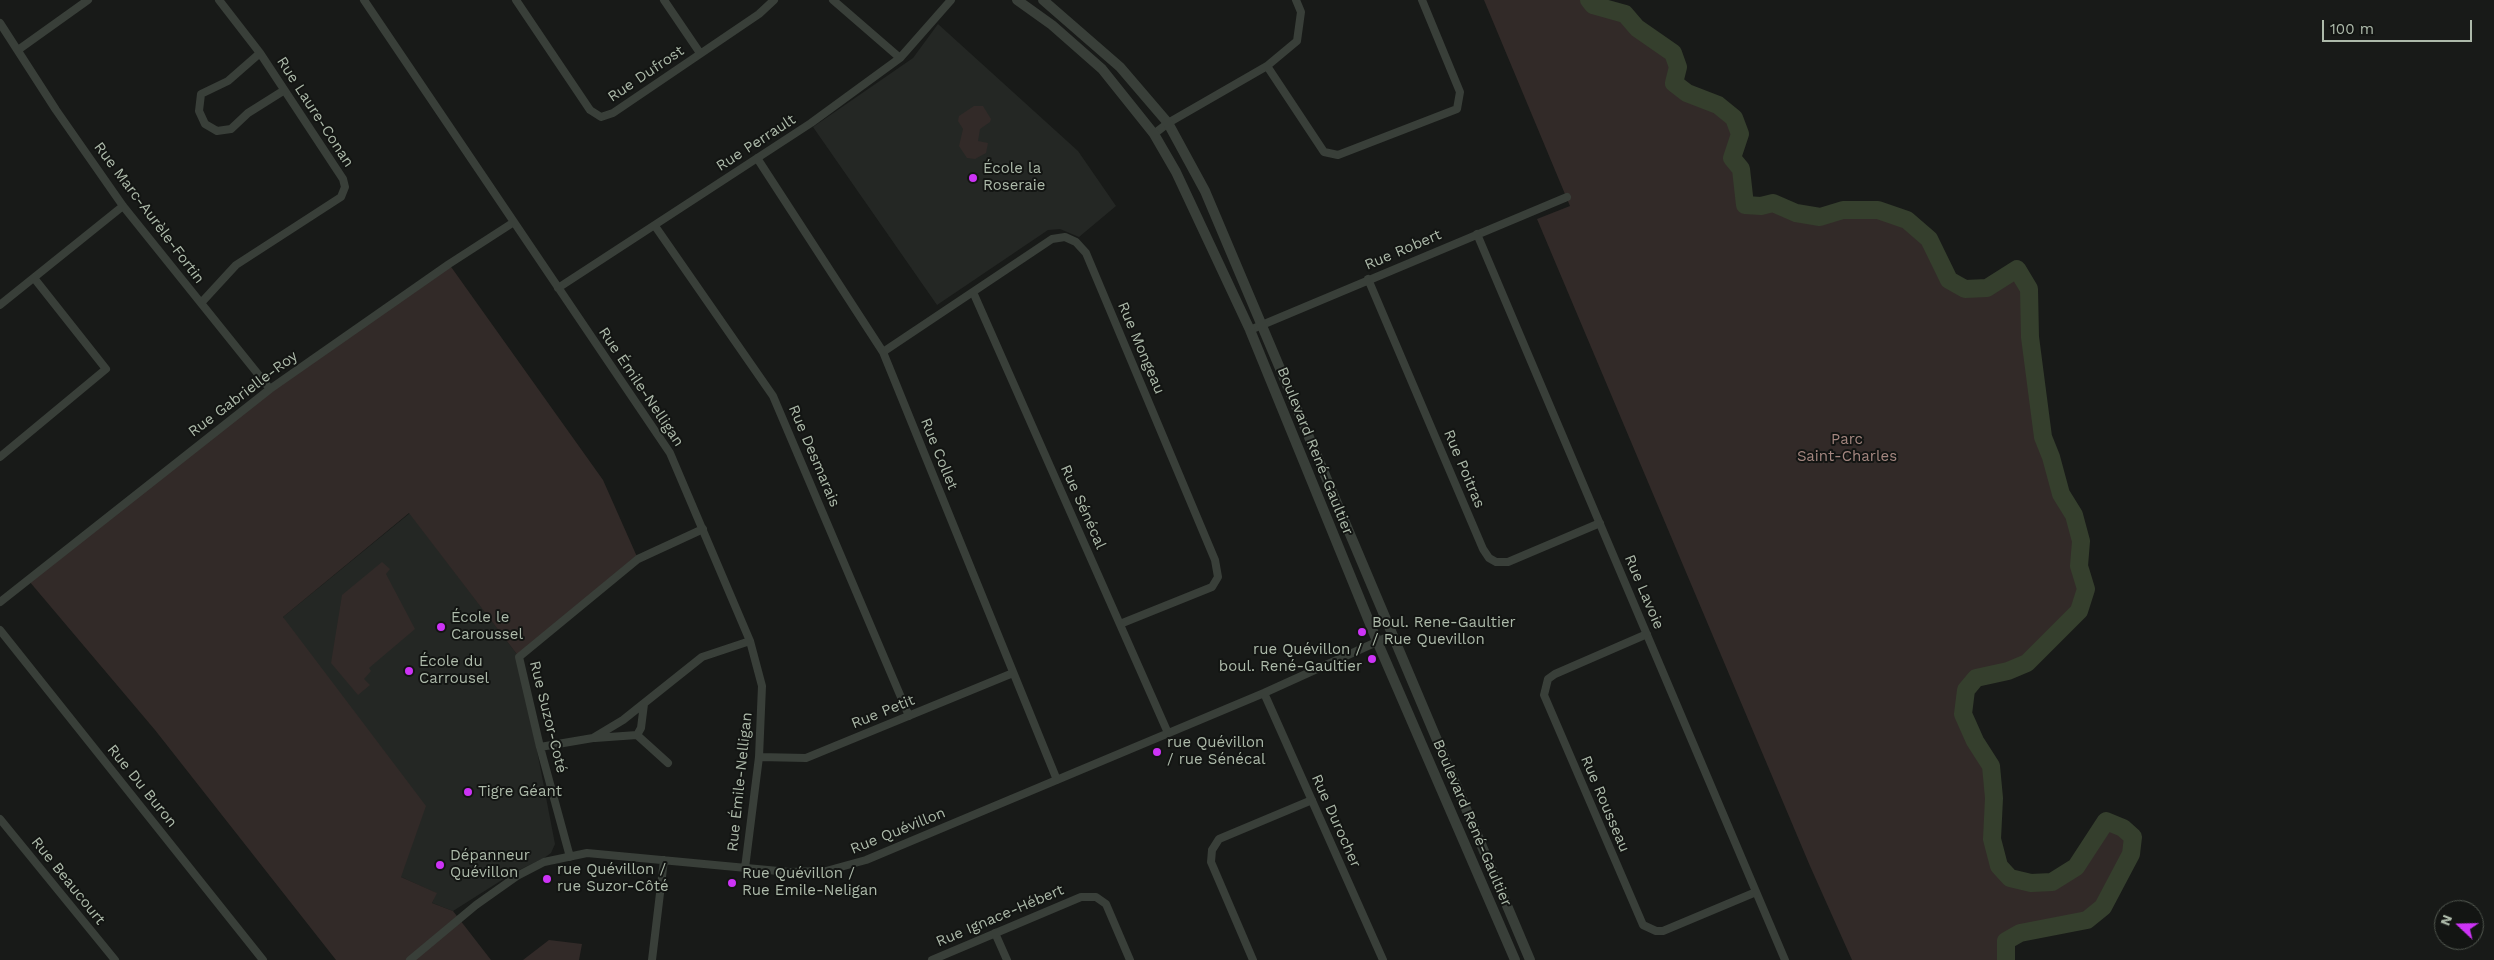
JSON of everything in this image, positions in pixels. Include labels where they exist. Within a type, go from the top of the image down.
[{"type":"street","points":[[18,50],[88,0]]},
{"type":"street","name":"Rue Laure-Conan","points":[[201,303],[236,265],[341,197],[345,187],[343,179],[283,91],[260,53],[219,0]]},
{"type":"street","name":"Rue Émile-Nelligan","points":[[364,0],[670,453],[750,641],[762,686],[760,757],[745,868]]},
{"type":"street","name":"Rue Dufrost","points":[[516,0],[590,110],[600,117],[613,113],[759,14],[774,0]]},
{"type":"street","points":[[664,0],[700,53]]},
{"type":"street","points":[[834,0],[900,58]]},
{"type":"street","name":"Rue Perrault","points":[[558,288],[812,123],[900,58],[951,0]]},
{"type":"street","name":"Boulevard René-Gaultier","points":[[1017,0],[1052,25],[1102,69],[1154,134],[1176,172],[1250,330],[1377,641],[1515,960]]},
{"type":"street","name":"Boulevard René-Gaultier","points":[[1044,0],[1120,67],[1168,122],[1205,191],[1530,960]]},
{"type":"street","points":[[1154,134],[1168,122],[1268,66],[1297,41],[1300,12],[1296,0]]},
{"type":"street","points":[[1268,66],[1324,152],[1338,154],[1457,109],[1460,92],[1422,0]]},
{"type":"street","name":"Rue Marc-Aurèle-Fortin","points":[[0,23],[123,206],[270,389]]},
{"type":"street","points":[[260,53],[228,81],[201,94],[199,111],[205,124],[216,131],[231,129],[248,113],[283,91]]},
{"type":"street","name":"Rue Collet","points":[[757,158],[883,352],[1057,780]]},
{"type":"street","name":"Rue Robert","points":[[1250,330],[1567,197]]},
{"type":"street","points":[[0,305],[123,206]]},
{"type":"street","name":"Rue Gabrielle-Roy","points":[[0,602],[270,389],[442,268],[514,222]]},
{"type":"street","name":"Rue Desmarais","points":[[656,226],[774,396],[909,716]]},
{"type":"street","name":"Rue Lavoie","points":[[1477,234],[1785,960]]},
{"type":"street","name":"Rue Mongeau","points":[[883,352],[1052,239],[1064,237],[1076,242],[1086,253],[1215,560],[1218,577],[1212,587],[1120,624]]},
{"type":"street","points":[[0,457],[106,369],[34,278]]},
{"type":"street","name":"Rue Poitras","points":[[1368,279],[1489,558],[1496,562],[1508,562],[1600,523]]},
{"type":"street","name":"Rue Sénécal","points":[[973,292],[1168,734]]},
{"type":"street","name":"Rue Suzor-Coté","points":[[570,856],[540,747],[519,657],[638,558],[703,529]]},
{"type":"street","name":"Rue Du Buron","points":[[0,630],[263,960]]},
{"type":"street","name":"Rue Rousseau","points":[[1647,634],[1555,674],[1548,679],[1544,688],[1544,695],[1643,926],[1656,931],[1663,930],[1756,892]]},
{"type":"street","name":"Rue Quévillon","points":[[410,960],[476,905],[517,876],[544,862],[587,853],[789,872],[826,871],[866,860],[1264,693],[1392,635]]},
{"type":"street","points":[[593,738],[644,704],[702,657],[750,641]]},
{"type":"street","name":"Rue Petit","points":[[760,757],[806,758],[1013,673]]},
{"type":"street","name":"Rue Durocher","points":[[1264,693],[1383,960]]},
{"type":"street","points":[[637,735],[641,728],[644,704]]},
{"type":"street","points":[[540,747],[593,738],[637,735],[668,763]]},
{"type":"street","points":[[1253,960],[1211,862],[1212,850],[1219,839],[1312,800]]},
{"type":"street","name":"Rue Beaucourt","points":[[0,819],[115,960]]},
{"type":"street","points":[[652,960],[664,860]]},
{"type":"street","name":"Rue Ignace-Hébert","points":[[932,960],[1081,896],[1096,897],[1106,904],[1130,960]]},
{"type":"street","points":[[995,933],[1007,960]]},
{"type":"shaded area","name":"École la Roseraie","points":[[938,24],[1078,151],[1116,206],[1079,237],[1060,229],[1048,230],[937,305],[813,127],[913,58]]},
{"type":"shaded area","points":[[410,513],[519,657],[555,844],[551,853],[544,858],[513,873],[453,911],[432,903],[436,893],[401,877],[283,617]]},
{"type":"green space","name":"Parc Saint-Charles","points":[[1484,0],[1589,0],[1593,5],[1625,14],[1637,28],[1673,53],[1678,67],[1674,83],[1687,93],[1718,105],[1734,118],[1740,134],[1732,158],[1741,169],[1746,205],[1761,206],[1773,203],[1796,213],[1820,217],[1843,210],[1878,210],[1907,220],[1929,239],[1949,280],[1965,289],[1987,288],[2017,269],[2029,289],[2030,337],[2043,437],[2051,457],[2061,494],[2074,515],[2081,541],[2079,566],[2086,589],[2079,611],[2027,663],[2008,671],[1976,678],[1966,690],[1963,714],[1975,741],[1991,766],[1994,798],[1992,839],[1999,866],[2010,878],[2031,883],[2052,882],[2076,867],[2106,821],[2123,828],[2133,837],[2131,854],[2115,889],[2103,907],[2087,920],[2020,933],[2006,941],[2006,960],[1852,960],[1810,866],[1537,219],[1570,206]]},
{"type":"green space","points":[[974,106],[983,106],[991,119],[990,122],[980,129],[978,141],[988,143],[986,153],[975,159],[967,158],[959,146],[963,129],[958,121],[959,116]]},
{"type":"green space","points":[[449,264],[603,480],[638,559],[519,657],[409,513],[283,617],[426,806],[401,877],[437,893],[432,903],[453,911],[491,960],[336,960],[155,730],[29,581],[270,389]]},
{"type":"green space","points":[[382,562],[390,569],[386,574],[415,629],[369,668],[371,671],[364,679],[370,685],[358,695],[331,663],[342,595]]},
{"type":"green space","points":[[549,940],[582,944],[579,960],[523,960]]},
{"type":"waterway","points":[[1589,0],[1593,5],[1625,14],[1637,28],[1673,53],[1678,67],[1674,83],[1687,93],[1718,105],[1734,118],[1740,134],[1732,158],[1741,169],[1745,205],[1761,206],[1773,203],[1796,213],[1820,217],[1843,210],[1878,210],[1907,220],[1929,239],[1949,280],[1965,289],[1987,288],[2017,269],[2029,289],[2030,337],[2043,437],[2051,457],[2061,494],[2074,515],[2081,541],[2079,566],[2086,589],[2079,611],[2027,663],[2008,671],[1976,678],[1966,690],[1963,714],[1975,741],[1991,766],[1994,798],[1992,839],[1999,866],[2010,878],[2031,883],[2052,882],[2076,867],[2106,821],[2123,828],[2133,837],[2131,854],[2103,907],[2087,920],[2020,933],[2006,941],[2006,960]]},
{"type":"place","name":"École la Roseraie","points":[[973,178]]},
{"type":"place","name":"École le Caroussel","points":[[441,627]]},
{"type":"place","name":"Boul. Rene-Gaultier / Rue Quevillon","points":[[1362,632]]},
{"type":"place","name":"rue Quévillon / boul. René-Gaultier","points":[[1372,659]]},
{"type":"place","name":"École du Carrousel","points":[[409,671]]},
{"type":"place","name":"rue Quévillon / rue Sénécal","points":[[1157,752]]},
{"type":"place","name":"Tigre Géant","points":[[468,792]]},
{"type":"place","name":"Dépanneur Quévillon","points":[[440,865]]},
{"type":"place","name":"rue Quévillon / rue Suzor-Côté","points":[[547,879]]},
{"type":"place","name":"Rue Quévillon / Rue Emile-Neligan","points":[[732,883]]}]
